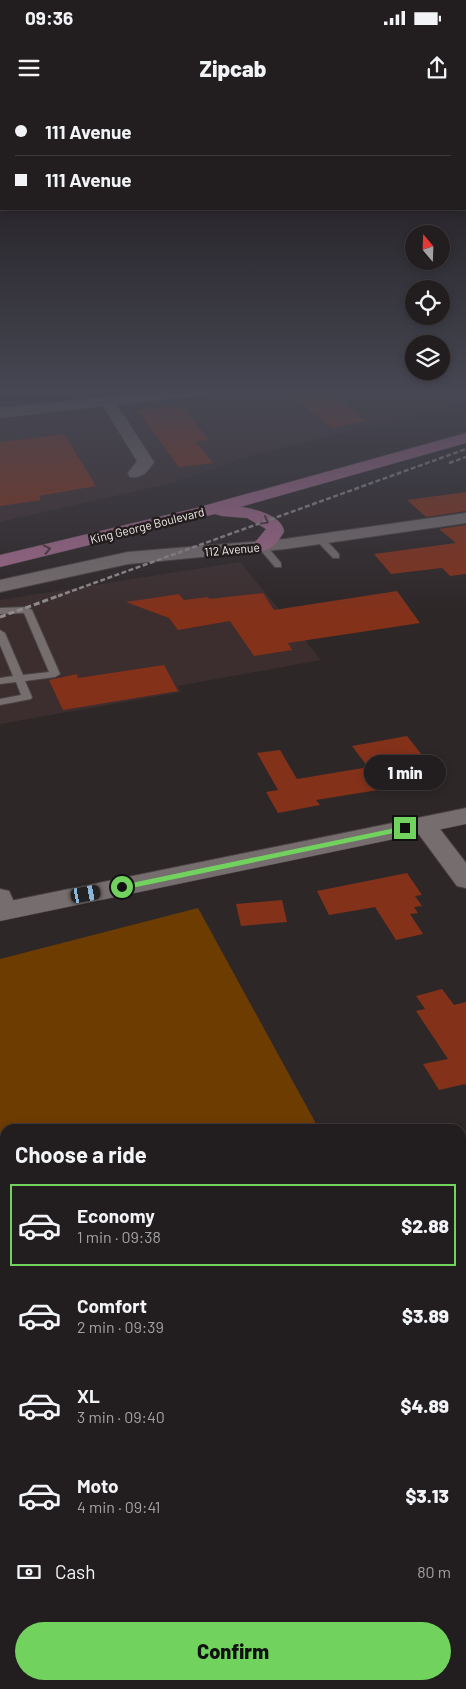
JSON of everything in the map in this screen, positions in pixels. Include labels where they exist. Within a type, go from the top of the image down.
[{"type":"main road","points":[[248,481],[311,465]]},
{"type":"main road","name":"King George Boulevard","points":[[0,561],[201,512],[369,465]]},
{"type":"main road","points":[[201,512],[228,510],[251,513],[275,526],[275,532],[262,546]]},
{"type":"street","points":[[136,473],[143,465]]},
{"type":"street","name":"112 Avenue","points":[[0,586],[128,558],[262,546],[466,518]]},
{"type":"street","points":[[2,907],[466,816]]},
{"type":"street","points":[[424,825],[466,880]]},
{"type":"lane","points":[[320,539],[336,556]]},
{"type":"lane","points":[[262,546],[278,565]]},
{"type":"lane","points":[[0,611],[27,610],[55,674],[0,681]]},
{"type":"lane","points":[[0,633],[27,697],[0,702]]},
{"type":"shaded area","points":[[0,465],[223,465],[168,484],[0,522]]},
{"type":"shaded area","points":[[240,562],[321,660],[178,686],[181,692],[0,724],[0,600]]},
{"type":"shaded area","points":[[198,908],[316,1124],[0,1124],[0,959]]},
{"type":"building","points":[[0,465],[83,465],[96,486],[39,496],[41,500],[0,506]]},
{"type":"building","points":[[178,465],[195,465],[179,467]]},
{"type":"building","points":[[466,492],[466,511],[426,517],[407,500]]},
{"type":"building","points":[[466,525],[466,574],[450,576],[442,568],[391,574],[374,554],[456,543],[439,529]]},
{"type":"building","points":[[397,591],[420,623],[288,643],[292,650],[254,656],[230,621],[178,630],[169,618],[126,602],[179,594],[184,600],[263,593],[274,610]]},
{"type":"building","points":[[164,665],[178,691],[63,710],[49,680],[77,674],[78,678]]},
{"type":"building","points":[[407,736],[433,769],[377,779],[352,746]]},
{"type":"building","points":[[280,750],[297,779],[363,768],[378,790],[316,800],[320,805],[278,813],[266,792],[278,790],[257,753]]},
{"type":"building","points":[[407,873],[422,895],[415,896],[422,906],[414,907],[418,913],[410,914],[423,934],[396,940],[375,907],[329,915],[317,891]]},
{"type":"building","points":[[282,900],[287,922],[241,926],[236,904]]},
{"type":"building","points":[[442,989],[454,1005],[466,1002],[466,1086],[465,1084],[439,1090],[423,1064],[448,1059],[416,1011],[425,1009],[416,996]]},
{"type":"railway","points":[[58,596],[421,465]]},
{"type":"railway","points":[[0,617],[61,595]]},
{"type":"route","points":[[122,887],[405,828]]}]
